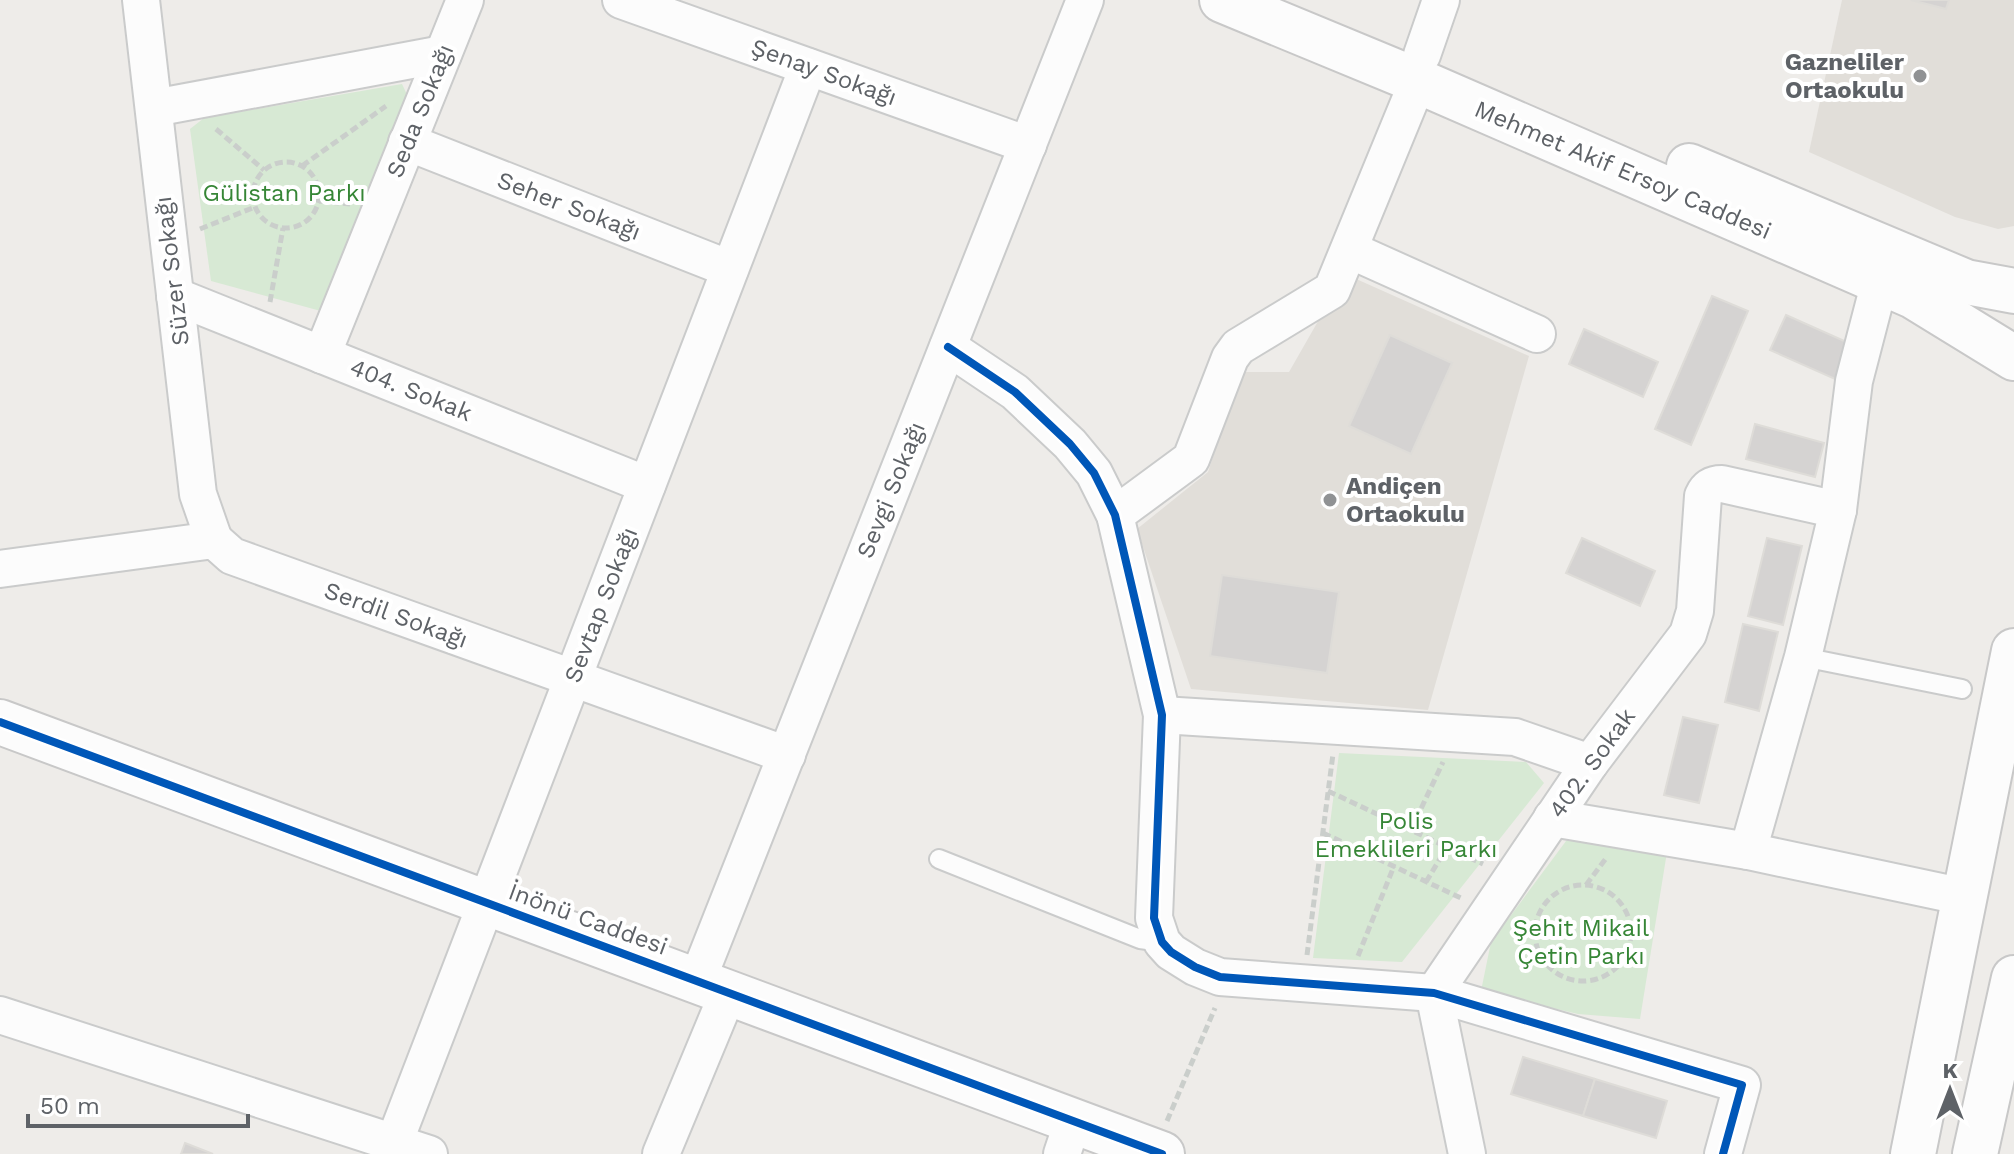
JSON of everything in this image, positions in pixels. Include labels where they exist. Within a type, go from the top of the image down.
[{"type":"main road","name":"Mehmet Akif Ersoy Caddesi","points":[[1222,0],[1420,68],[1966,282],[2014,291]]},
{"type":"main road","name":"Mehmet Akif Ersoy Caddesi","points":[[1289,0],[1420,68],[1913,296],[2014,358]]},
{"type":"main road","points":[[1913,1154],[2014,651]]},
{"type":"main road","name":"İnönü Caddesi","points":[[0,722],[712,987],[1068,1138],[1158,1153]]},
{"type":"main road","points":[[1975,1154],[2014,978]]},
{"type":"street","name":"Süzer Sokağı","points":[[141,0],[169,105],[169,241],[198,494],[214,540]]},
{"type":"street","name":"Seda Sokağı","points":[[322,355],[465,0]]},
{"type":"street","name":"Şenay Sokağı","points":[[621,0],[1028,145]]},
{"type":"street","name":"Sevgi Sokağı","points":[[661,1154],[787,755],[1085,0]]},
{"type":"street","points":[[1115,515],[1191,459],[1230,358],[1238,347],[1332,290],[1420,68],[1441,0]]},
{"type":"street","points":[[169,105],[443,54]]},
{"type":"street","name":"Sevtap Sokağı","points":[[381,1145],[487,902],[808,67]]},
{"type":"street","name":"Seher Sokağı","points":[[407,142],[730,269]]},
{"type":"street","points":[[1350,250],[1537,334]]},
{"type":"street","points":[[1748,851],[1803,657],[1838,510],[1854,381],[1880,281]]},
{"type":"street","name":"404. Sokak","points":[[175,296],[647,485]]},
{"type":"street","points":[[948,347],[1015,392],[1070,444],[1094,473],[1115,515],[1162,715],[1154,918],[1162,942],[1184,961],[1227,978],[1434,993],[1742,1085],[1723,1154]]},
{"type":"street","name":"402. Sokak","points":[[1434,993],[1590,763],[1688,634],[1695,611],[1705,490],[1722,484],[1838,510]]},
{"type":"street","points":[[0,569],[214,540]]},
{"type":"street","name":"Serdil Sokağı","points":[[214,540],[232,556],[787,755]]},
{"type":"street","points":[[1162,715],[1515,737],[1590,763]]},
{"type":"street","points":[[1552,818],[1748,851],[1965,897]]},
{"type":"street","points":[[1434,993],[1467,1154]]},
{"type":"street","points":[[0,1015],[381,1145],[429,1154]]},
{"type":"lane","points":[[1803,657],[1962,689]]},
{"type":"lane","points":[[939,859],[1140,939],[1162,942]]},
{"type":"path","points":[[302,166],[388,104]]},
{"type":"path","points":[[169,105],[264,170]]},
{"type":"path","points":[[288,161],[302,166],[314,176],[319,186],[318,207],[305,223],[283,228],[262,218],[255,207],[253,186],[264,170],[277,162],[288,161]]},
{"type":"path","points":[[169,241],[255,207]]},
{"type":"path","points":[[265,332],[283,228]]},
{"type":"path","points":[[1303,983],[1337,726]]},
{"type":"path","points":[[1411,830],[1457,733]]},
{"type":"path","points":[[1328,791],[1512,877]]},
{"type":"path","points":[[1323,833],[1489,912]]},
{"type":"path","points":[[1426,882],[1447,847]]},
{"type":"path","points":[[1346,987],[1394,866]]},
{"type":"path","points":[[1571,886],[1601,888],[1624,907],[1630,921],[1628,951],[1608,974],[1592,980],[1576,980],[1560,975],[1547,965],[1538,952],[1535,936],[1537,919],[1544,904],[1556,893],[1571,886]]},
{"type":"path","points":[[1158,1153],[1227,978]]},
{"type":"shaded area","name":"Gazneliler Ortaokulu","points":[[1842,0],[2014,0],[2014,226],[1998,229],[1955,217],[1809,152]]},
{"type":"shaded area","name":"Andiçen Ortaokulu","points":[[1345,274],[1529,356],[1428,710],[1191,689],[1137,529],[1208,472],[1241,372],[1289,372]]},
{"type":"green space","name":"Gülistan Parkı","points":[[402,84],[410,101],[328,313],[211,281],[190,129],[204,118]]},
{"type":"green space","name":"Polis Emeklileri Parkı","points":[[1339,753],[1526,762],[1544,783],[1402,962],[1313,958]]},
{"type":"green space","name":"Şehit Mikail Çetin Parkı","points":[[1569,837],[1667,852],[1640,1019],[1578,1014],[1481,991],[1491,942]]},
{"type":"building","points":[[1911,0],[1949,0],[1946,9]]},
{"type":"building","points":[[1712,296],[1748,311],[1691,445],[1655,429]]},
{"type":"building","points":[[1786,315],[1860,348],[1844,383],[1770,350]]},
{"type":"building","points":[[1584,329],[1658,362],[1643,397],[1569,364]]},
{"type":"building","points":[[1390,335],[1452,363],[1411,454],[1349,426]]},
{"type":"building","points":[[1755,424],[1824,443],[1815,477],[1746,459]]},
{"type":"building","points":[[1582,538],[1655,571],[1640,606],[1566,573]]},
{"type":"building","points":[[1767,538],[1802,546],[1783,625],[1748,616]]},
{"type":"building","points":[[1222,575],[1339,592],[1327,673],[1210,656]]},
{"type":"building","points":[[1743,624],[1778,632],[1759,711],[1725,702]]},
{"type":"building","points":[[1683,717],[1718,725],[1699,803],[1664,795]]},
{"type":"building","points":[[1523,1057],[1595,1079],[1583,1116],[1511,1094]]},
{"type":"building","points":[[1595,1079],[1667,1101],[1656,1138],[1583,1116]]},
{"type":"building","points":[[185,1143],[213,1154],[181,1154]]},
{"type":"cycle path","points":[[948,347],[1015,392],[1070,444],[1094,473],[1115,515],[1162,715],[1154,918],[1162,942],[1171,952],[1195,967],[1220,977],[1434,993],[1742,1085],[1723,1154]]},
{"type":"cycle path","points":[[0,722],[1162,1154]]},
{"type":"place","name":"Gazneliler Ortaokulu","points":[[1920,76]]},
{"type":"place","name":"Andiçen Ortaokulu","points":[[1330,500]]}]
